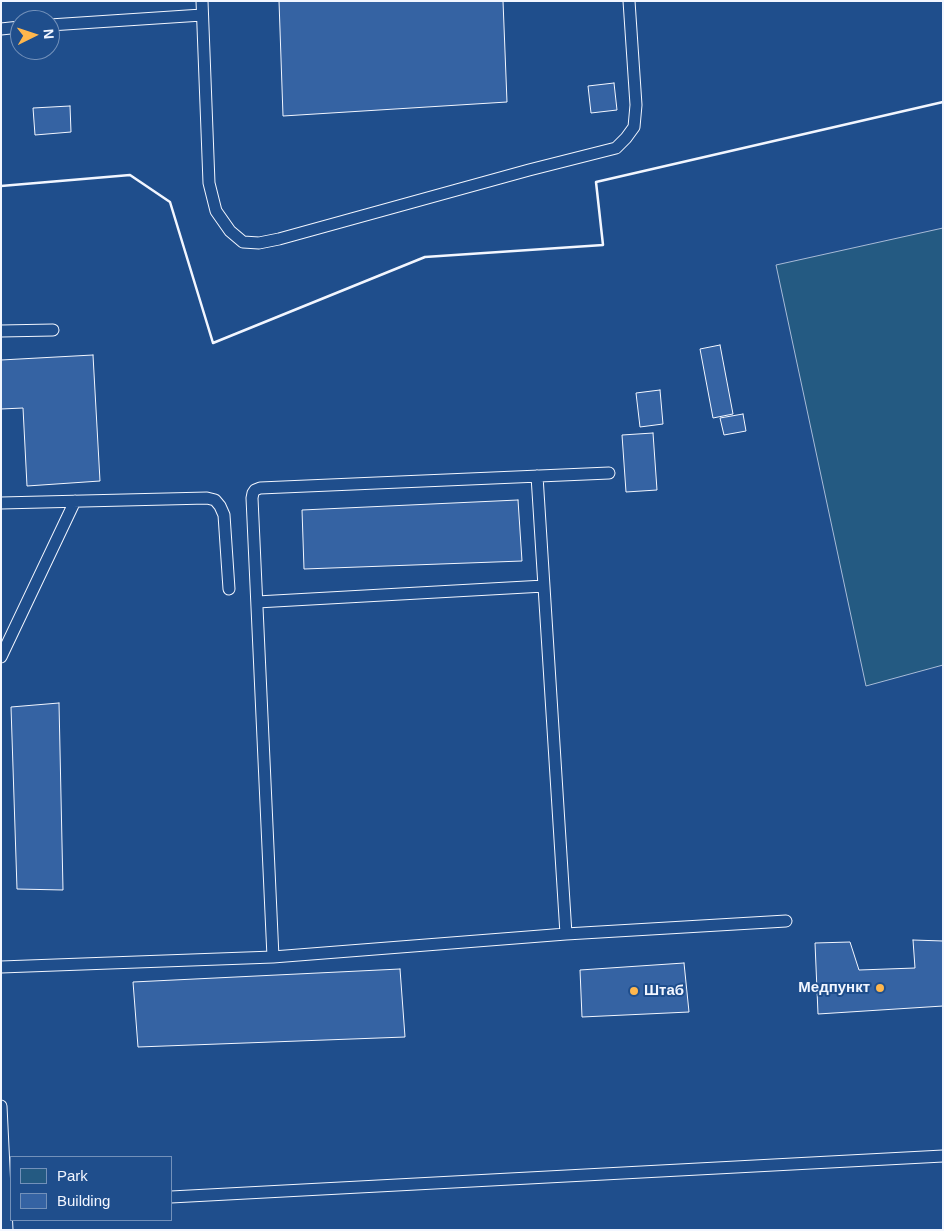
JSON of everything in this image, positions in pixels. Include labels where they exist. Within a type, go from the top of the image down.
[{"type":"lane","points":[[202,1],[209,183],[216,211],[230,231],[243,242],[259,243],[280,239],[529,170],[616,148],[634,127],[636,105],[629,1]]},
{"type":"lane","points":[[60,24],[202,15]]},
{"type":"lane","points":[[1,331],[53,330]]},
{"type":"lane","points":[[274,957],[252,498],[255,490],[260,488],[609,473]]},
{"type":"lane","points":[[537,476],[566,934]]},
{"type":"lane","points":[[1,503],[207,498],[215,500],[224,515],[229,589]]},
{"type":"lane","points":[[1,657],[75,501]]},
{"type":"lane","points":[[257,602],[544,586]]},
{"type":"lane","points":[[1,967],[274,957],[566,934],[786,921]]},
{"type":"lane","points":[[1,1106],[7,1230]]},
{"type":"lane","points":[[172,1197],[943,1156]]},
{"type":"green space","points":[[943,228],[943,665],[866,686],[776,265]]},
{"type":"building","points":[[279,1],[503,1],[507,102],[283,116]]},
{"type":"building","points":[[614,83],[617,110],[591,113],[588,86]]},
{"type":"building","points":[[70,106],[71,132],[35,135],[33,108]]},
{"type":"building","points":[[720,345],[733,414],[713,418],[700,349]]},
{"type":"building","points":[[93,355],[100,481],[27,486],[23,408],[1,409],[1,360]]},
{"type":"building","points":[[660,390],[663,424],[640,427],[636,393]]},
{"type":"building","points":[[743,414],[746,431],[724,435],[720,418]]},
{"type":"building","points":[[653,433],[657,490],[626,492],[622,435]]},
{"type":"building","points":[[518,500],[522,561],[304,569],[302,510]]},
{"type":"building","points":[[59,703],[63,890],[17,889],[11,707]]},
{"type":"building","name":"Медпункт","points":[[913,940],[943,941],[943,1006],[818,1014],[815,943],[850,942],[859,970],[915,968]]},
{"type":"building","name":"Штаб","points":[[684,963],[689,1012],[582,1017],[580,970]]},
{"type":"building","points":[[400,969],[405,1037],[138,1047],[133,982]]},
{"type":"wall","points":[[1,186],[130,175],[170,202],[213,343],[425,257],[603,245],[596,182],[943,102]]},
{"type":"place","name":"Медпункт","points":[[880,988]]},
{"type":"place","name":"Штаб","points":[[634,991]]}]
